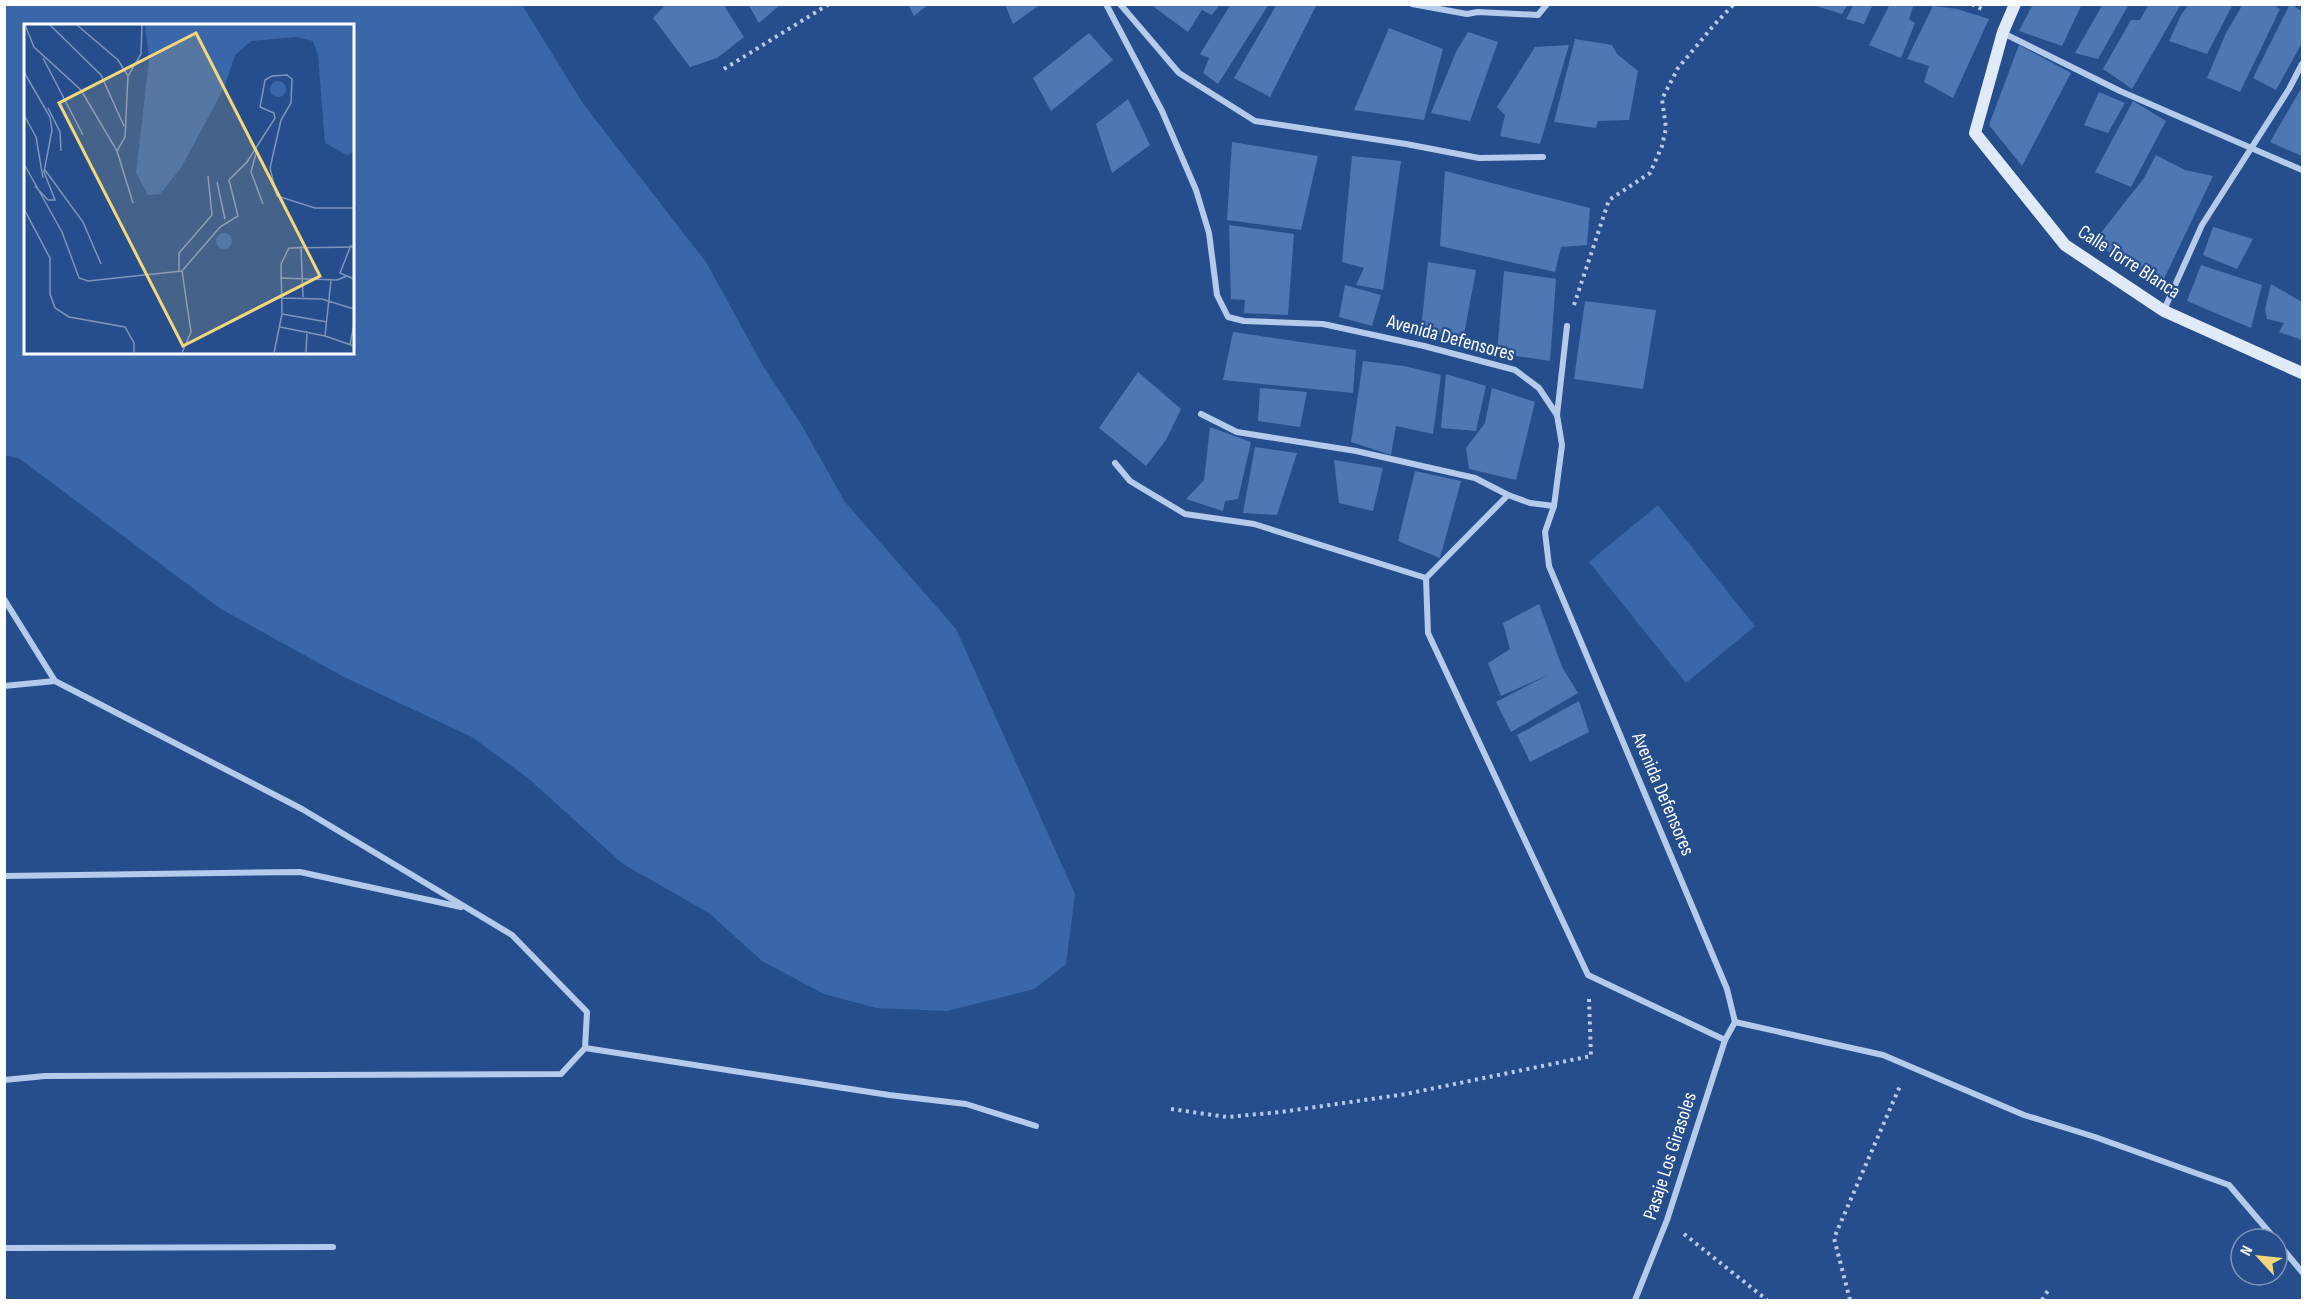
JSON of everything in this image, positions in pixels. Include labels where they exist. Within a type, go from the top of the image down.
[{"type":"street","name":"Avenida Defensores","points":[[1106,4],[1162,111],[1196,190],[1209,233],[1217,295],[1228,317],[1244,321],[1323,324],[1424,346],[1515,370],[1539,388],[1557,415],[1562,445],[1554,507],[1545,532],[1549,566],[1727,989],[1735,1022]]},
{"type":"street","points":[[1120,4],[1179,73],[1255,121],[1406,144],[1479,158],[1543,157]]},
{"type":"street","points":[[1412,4],[1467,14],[1478,12],[1538,15],[1547,4]]},
{"type":"street","points":[[2015,4],[2002,32],[2120,91],[2302,170]]},
{"type":"street","name":"Calle Torre Blanca","points":[[2002,32],[1975,133],[2065,246],[2164,311],[2302,373]]},
{"type":"street","points":[[2164,311],[2202,225],[2302,64]]},
{"type":"street","points":[[1557,415],[1567,326]]},
{"type":"street","points":[[1201,414],[1237,432],[1356,451],[1474,478],[1530,503],[1554,507]]},
{"type":"street","points":[[1115,463],[1130,481],[1185,514],[1254,524],[1426,578]]},
{"type":"street","points":[[1508,495],[1426,578],[1428,633],[1588,975],[1725,1040]]},
{"type":"street","points":[[4,599],[55,681],[302,809],[512,935],[587,1012],[585,1048],[561,1074],[56,1076],[4,1080]]},
{"type":"street","points":[[4,686],[55,681]]},
{"type":"street","points":[[4,876],[300,872],[468,909]]},
{"type":"street","points":[[1735,1022],[1883,1055],[2024,1115],[2095,1137],[2229,1185],[2265,1227]]},
{"type":"street","name":"Pasaje Los Girasoles","points":[[1635,1300],[1667,1220],[1725,1040],[1735,1022]]},
{"type":"street","points":[[585,1048],[889,1095],[966,1104],[1036,1126]]},
{"type":"street","points":[[4,1248],[333,1247]]},
{"type":"street","points":[[2289,1256],[2302,1272]]},
{"type":"path","points":[[724,69],[829,4]]},
{"type":"path","points":[[1567,326],[1609,200],[1650,173],[1662,146],[1666,128],[1662,99],[1678,68],[1734,4]]},
{"type":"path","points":[[1172,1109],[1227,1117],[1281,1112],[1406,1094],[1591,1056],[1588,975]]},
{"type":"path","points":[[1850,1300],[1834,1238],[1908,1065]]},
{"type":"path","points":[[1667,1220],[1767,1300]]},
{"type":"path","points":[[2042,1300],[2049,1289]]},
{"type":"shaded area","points":[[4,5],[522,5],[584,105],[706,262],[763,366],[801,424],[845,502],[956,629],[1075,894],[1066,964],[1034,989],[947,1011],[876,1008],[824,994],[762,961],[709,913],[623,864],[529,779],[472,737],[346,678],[221,609],[20,459],[5,455]]},
{"type":"shaded area","points":[[1658,505],[1755,626],[1686,683],[1589,562]]},
{"type":"building","points":[[666,4],[723,4],[744,37],[717,58],[690,67],[653,18]]},
{"type":"building","points":[[748,4],[781,4],[759,23]]},
{"type":"building","points":[[908,4],[929,4],[914,16]]},
{"type":"building","points":[[1005,4],[1041,4],[1013,24]]},
{"type":"building","points":[[1150,4],[1220,4],[1212,15],[1202,10],[1188,32]]},
{"type":"building","points":[[1231,4],[1269,4],[1218,84],[1203,73],[1209,58],[1200,54]]},
{"type":"building","points":[[1277,4],[1317,4],[1270,97],[1234,78]]},
{"type":"building","points":[[1817,4],[1848,4],[1842,14],[1816,6]]},
{"type":"building","points":[[1854,4],[1873,4],[1864,24],[1846,19]]},
{"type":"building","points":[[1890,4],[1914,4],[1909,19],[1915,23],[1901,58],[1869,45]]},
{"type":"building","points":[[2033,4],[2082,4],[2062,46],[2019,31]]},
{"type":"building","points":[[2103,4],[2129,4],[2098,59],[2075,53]]},
{"type":"building","points":[[2149,4],[2181,4],[2132,89],[2103,69],[2131,20],[2140,20]]},
{"type":"building","points":[[2189,4],[2233,4],[2207,54],[2169,41],[2181,15]]},
{"type":"building","points":[[2243,4],[2271,4],[2280,9],[2240,92],[2207,78],[2226,33]]},
{"type":"building","points":[[2290,4],[2302,11],[2302,43],[2276,90],[2253,78]]},
{"type":"building","points":[[1933,6],[1957,9],[1989,19],[1953,98],[1924,82],[1929,66],[1907,59]]},
{"type":"building","points":[[1389,28],[1443,49],[1424,120],[1354,110]]},
{"type":"building","points":[[1468,32],[1498,42],[1470,121],[1431,113],[1456,52]]},
{"type":"building","points":[[1089,33],[1113,60],[1051,111],[1033,78]]},
{"type":"building","points":[[1575,39],[1612,45],[1617,54],[1638,71],[1629,120],[1598,121],[1596,128],[1554,122]]},
{"type":"building","points":[[1569,45],[1540,144],[1500,136],[1505,115],[1497,107],[1535,47]]},
{"type":"building","points":[[2019,45],[2071,73],[2022,166],[1989,125]]},
{"type":"building","points":[[2302,87],[2302,156],[2270,142]]},
{"type":"building","points":[[2099,92],[2125,103],[2108,133],[2084,125]]},
{"type":"building","points":[[1128,99],[1150,145],[1112,173],[1096,124]]},
{"type":"building","points":[[2133,101],[2166,121],[2131,187],[2095,172]]},
{"type":"building","points":[[1232,142],[1318,156],[1301,230],[1227,220]]},
{"type":"building","points":[[2156,155],[2185,170],[2213,176],[2162,283],[2093,243],[2144,178]]},
{"type":"building","points":[[1352,156],[1401,161],[1383,290],[1356,285],[1364,268],[1342,262]]},
{"type":"building","points":[[1445,171],[1590,208],[1587,245],[1561,247],[1555,272],[1440,246]]},
{"type":"building","points":[[1229,225],[1294,234],[1288,315],[1244,313],[1245,300],[1231,299]]},
{"type":"building","points":[[2213,227],[2253,239],[2237,269],[2203,255]]},
{"type":"building","points":[[1428,262],[1476,270],[1463,340],[1421,330]]},
{"type":"building","points":[[2201,265],[2262,285],[2251,328],[2187,301]]},
{"type":"building","points":[[1504,271],[1556,279],[1550,361],[1497,353]]},
{"type":"building","points":[[2271,284],[2302,302],[2302,340],[2279,332],[2284,323],[2267,319],[2265,309]]},
{"type":"building","points":[[1345,285],[1381,295],[1372,326],[1339,317]]},
{"type":"building","points":[[1585,301],[1656,310],[1643,389],[1574,379]]},
{"type":"building","points":[[1233,332],[1356,350],[1353,393],[1223,380]]},
{"type":"building","points":[[1363,361],[1404,366],[1441,375],[1433,434],[1396,426],[1391,455],[1351,442]]},
{"type":"building","points":[[1138,372],[1181,409],[1166,440],[1146,466],[1099,428]]},
{"type":"building","points":[[1446,374],[1486,386],[1476,431],[1441,428]]},
{"type":"building","points":[[1260,388],[1307,392],[1300,427],[1258,421]]},
{"type":"building","points":[[1492,388],[1535,402],[1516,480],[1469,469],[1466,448],[1485,423]]},
{"type":"building","points":[[1210,427],[1251,442],[1238,499],[1225,501],[1223,511],[1186,499],[1204,480]]},
{"type":"building","points":[[1255,447],[1297,453],[1277,515],[1243,513]]},
{"type":"building","points":[[1334,460],[1383,468],[1373,511],[1339,503]]},
{"type":"building","points":[[1415,471],[1461,481],[1440,558],[1398,541]]},
{"type":"building","points":[[1539,604],[1562,667],[1578,693],[1511,732],[1496,702],[1550,674],[1501,696],[1488,663],[1510,649],[1503,623]]},
{"type":"building","points":[[1579,701],[1589,732],[1530,762],[1517,735]]}]
